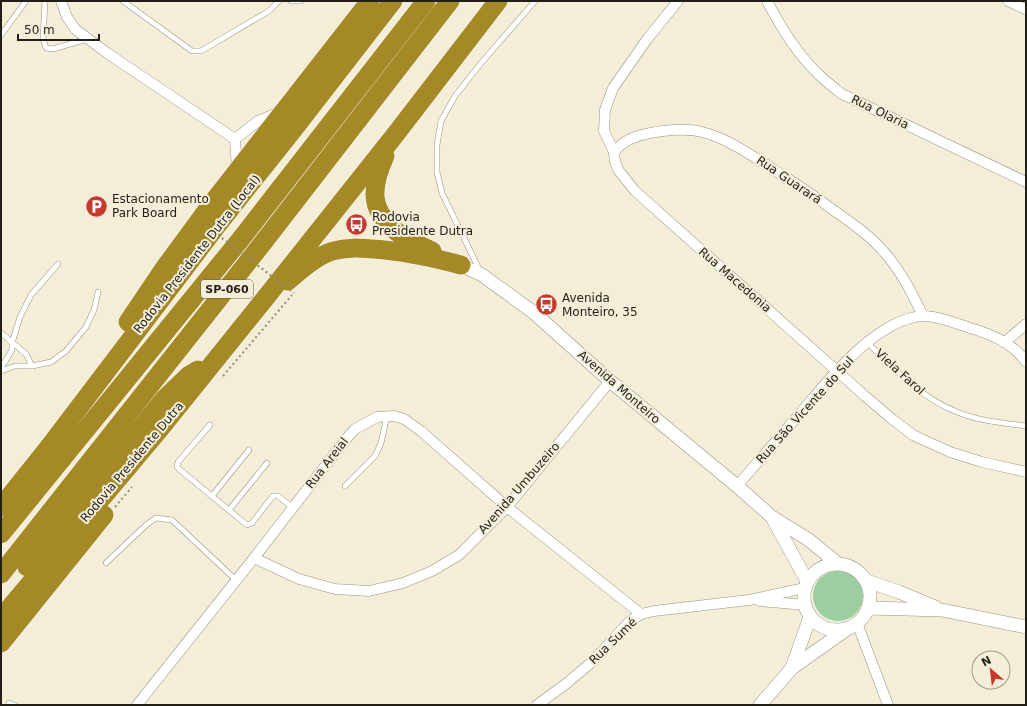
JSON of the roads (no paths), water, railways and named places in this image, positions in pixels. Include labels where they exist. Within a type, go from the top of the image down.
[{"type":"highway","points":[[49,446],[84,385],[163,270],[237,170],[370,1]]},
{"type":"highway","name":"Rodovia Presidente Dutra (Local)","points":[[1,507],[219,223],[393,1]]},
{"type":"highway","name":"SP-060","points":[[1,534],[240,240],[426,1]]},
{"type":"highway","name":"SP-060","points":[[1,574],[257,250],[450,1]]},
{"type":"highway","name":"Rodovia Presidente Dutra","points":[[1,618],[216,360],[395,135],[498,1]]},
{"type":"highway","points":[[395,135],[378,172],[375,187],[375,201],[380,215],[402,236],[460,265]]},
{"type":"highway","points":[[263,301],[312,262],[332,251],[350,247],[395,250],[460,265]]},
{"type":"highway","points":[[1,599],[165,398],[188,376],[216,360]]},
{"type":"highway","points":[[1,643],[96,526],[115,500],[160,429]]},
{"type":"street","points":[[61,1],[67,17],[75,29],[235,139]]},
{"type":"street","name":"Rua Macedonia","points":[[678,1],[648,38],[613,88],[605,110],[604,131],[614,152],[615,162],[619,171],[635,191],[837,371],[912,435],[950,452],[1026,472]]},
{"type":"street","name":"Rua Olaria","points":[[767,1],[776,18],[795,46],[816,72],[842,94],[1026,182]]},
{"type":"street","points":[[1008,1],[1024,7]]},
{"type":"street","points":[[235,139],[258,121],[284,110]]},
{"type":"street","name":"Rua Guarará","points":[[614,152],[625,142],[642,135],[671,130],[701,131],[722,138],[801,187],[863,231],[883,251],[899,272],[923,316]]},
{"type":"street","points":[[235,139],[237,170]]},
{"type":"street","name":"Avenida Monteiro","points":[[460,265],[482,275],[533,312],[610,381],[737,486],[772,517],[808,540],[837,563]]},
{"type":"street","name":"Rua São Vicente do Sul","points":[[737,486],[837,371],[867,342],[901,322],[923,316],[939,318],[973,329],[1005,342],[1026,362]]},
{"type":"street","points":[[1005,342],[1026,324]]},
{"type":"street","name":"Avenida Umbuzeiro","points":[[254,558],[299,579],[335,589],[369,591],[403,583],[432,571],[459,555],[507,507],[610,381]]},
{"type":"street","points":[[387,416],[394,416],[404,419],[422,431],[507,507],[641,614]]},
{"type":"street","name":"Rua Areial","points":[[137,705],[346,439],[355,429],[377,418],[387,416]]},
{"type":"street","name":"Avenida Monteiro","points":[[772,517],[806,585]]},
{"type":"street","points":[[760,705],[792,668],[853,625],[864,616],[868,608],[870,590],[867,581],[861,574],[846,564],[828,564],[813,574],[806,585],[804,597],[808,611],[818,624],[827,628],[838,630],[853,625]]},
{"type":"street","points":[[867,581],[899,592],[942,610]]},
{"type":"street","name":"Rua Sumé","points":[[537,705],[567,683],[593,661],[630,621],[641,614],[654,611],[749,600],[806,585]]},
{"type":"street","name":"Rua Sumé","points":[[749,600],[808,611]]},
{"type":"street","points":[[868,608],[942,610],[1026,627]]},
{"type":"street","points":[[792,668],[808,611]]},
{"type":"street","points":[[853,625],[888,705]]},
{"type":"lane","points":[[1,35],[26,1]]},
{"type":"lane","points":[[45,1],[43,39],[46,48],[53,49],[88,39]]},
{"type":"lane","points":[[123,1],[192,51],[201,51],[269,11],[278,1]]},
{"type":"lane","points":[[291,1],[301,1]]},
{"type":"lane","points":[[482,275],[442,193],[436,172],[438,139],[441,121],[455,96],[482,62],[535,1]]},
{"type":"lane","points":[[1,368],[12,350],[12,343],[20,317],[31,295],[58,264]]},
{"type":"lane","points":[[1,371],[16,366],[32,366],[51,362],[66,352],[86,327],[94,310],[98,292]]},
{"type":"lane","points":[[1,333],[26,354],[32,366]]},
{"type":"lane","name":"Viela Farol","points":[[867,342],[892,368],[934,401],[956,412],[984,420],[1026,426]]},
{"type":"lane","points":[[345,486],[375,456],[381,443],[387,416]]},
{"type":"lane","points":[[210,425],[178,462],[177,466],[179,469],[247,525],[250,525],[273,496],[278,496],[293,508]]},
{"type":"lane","points":[[212,496],[250,450]]},
{"type":"lane","points":[[229,510],[267,463]]},
{"type":"lane","points":[[106,563],[146,525],[156,518],[172,520],[236,580]]},
{"type":"place","name":"Estacionamento Park Board","points":[[96,206]]},
{"type":"place","name":"Rodovia Presidente Dutra","points":[[357,224]]},
{"type":"place","name":"Avenida Monteiro, 35","points":[[546,305]]}]
